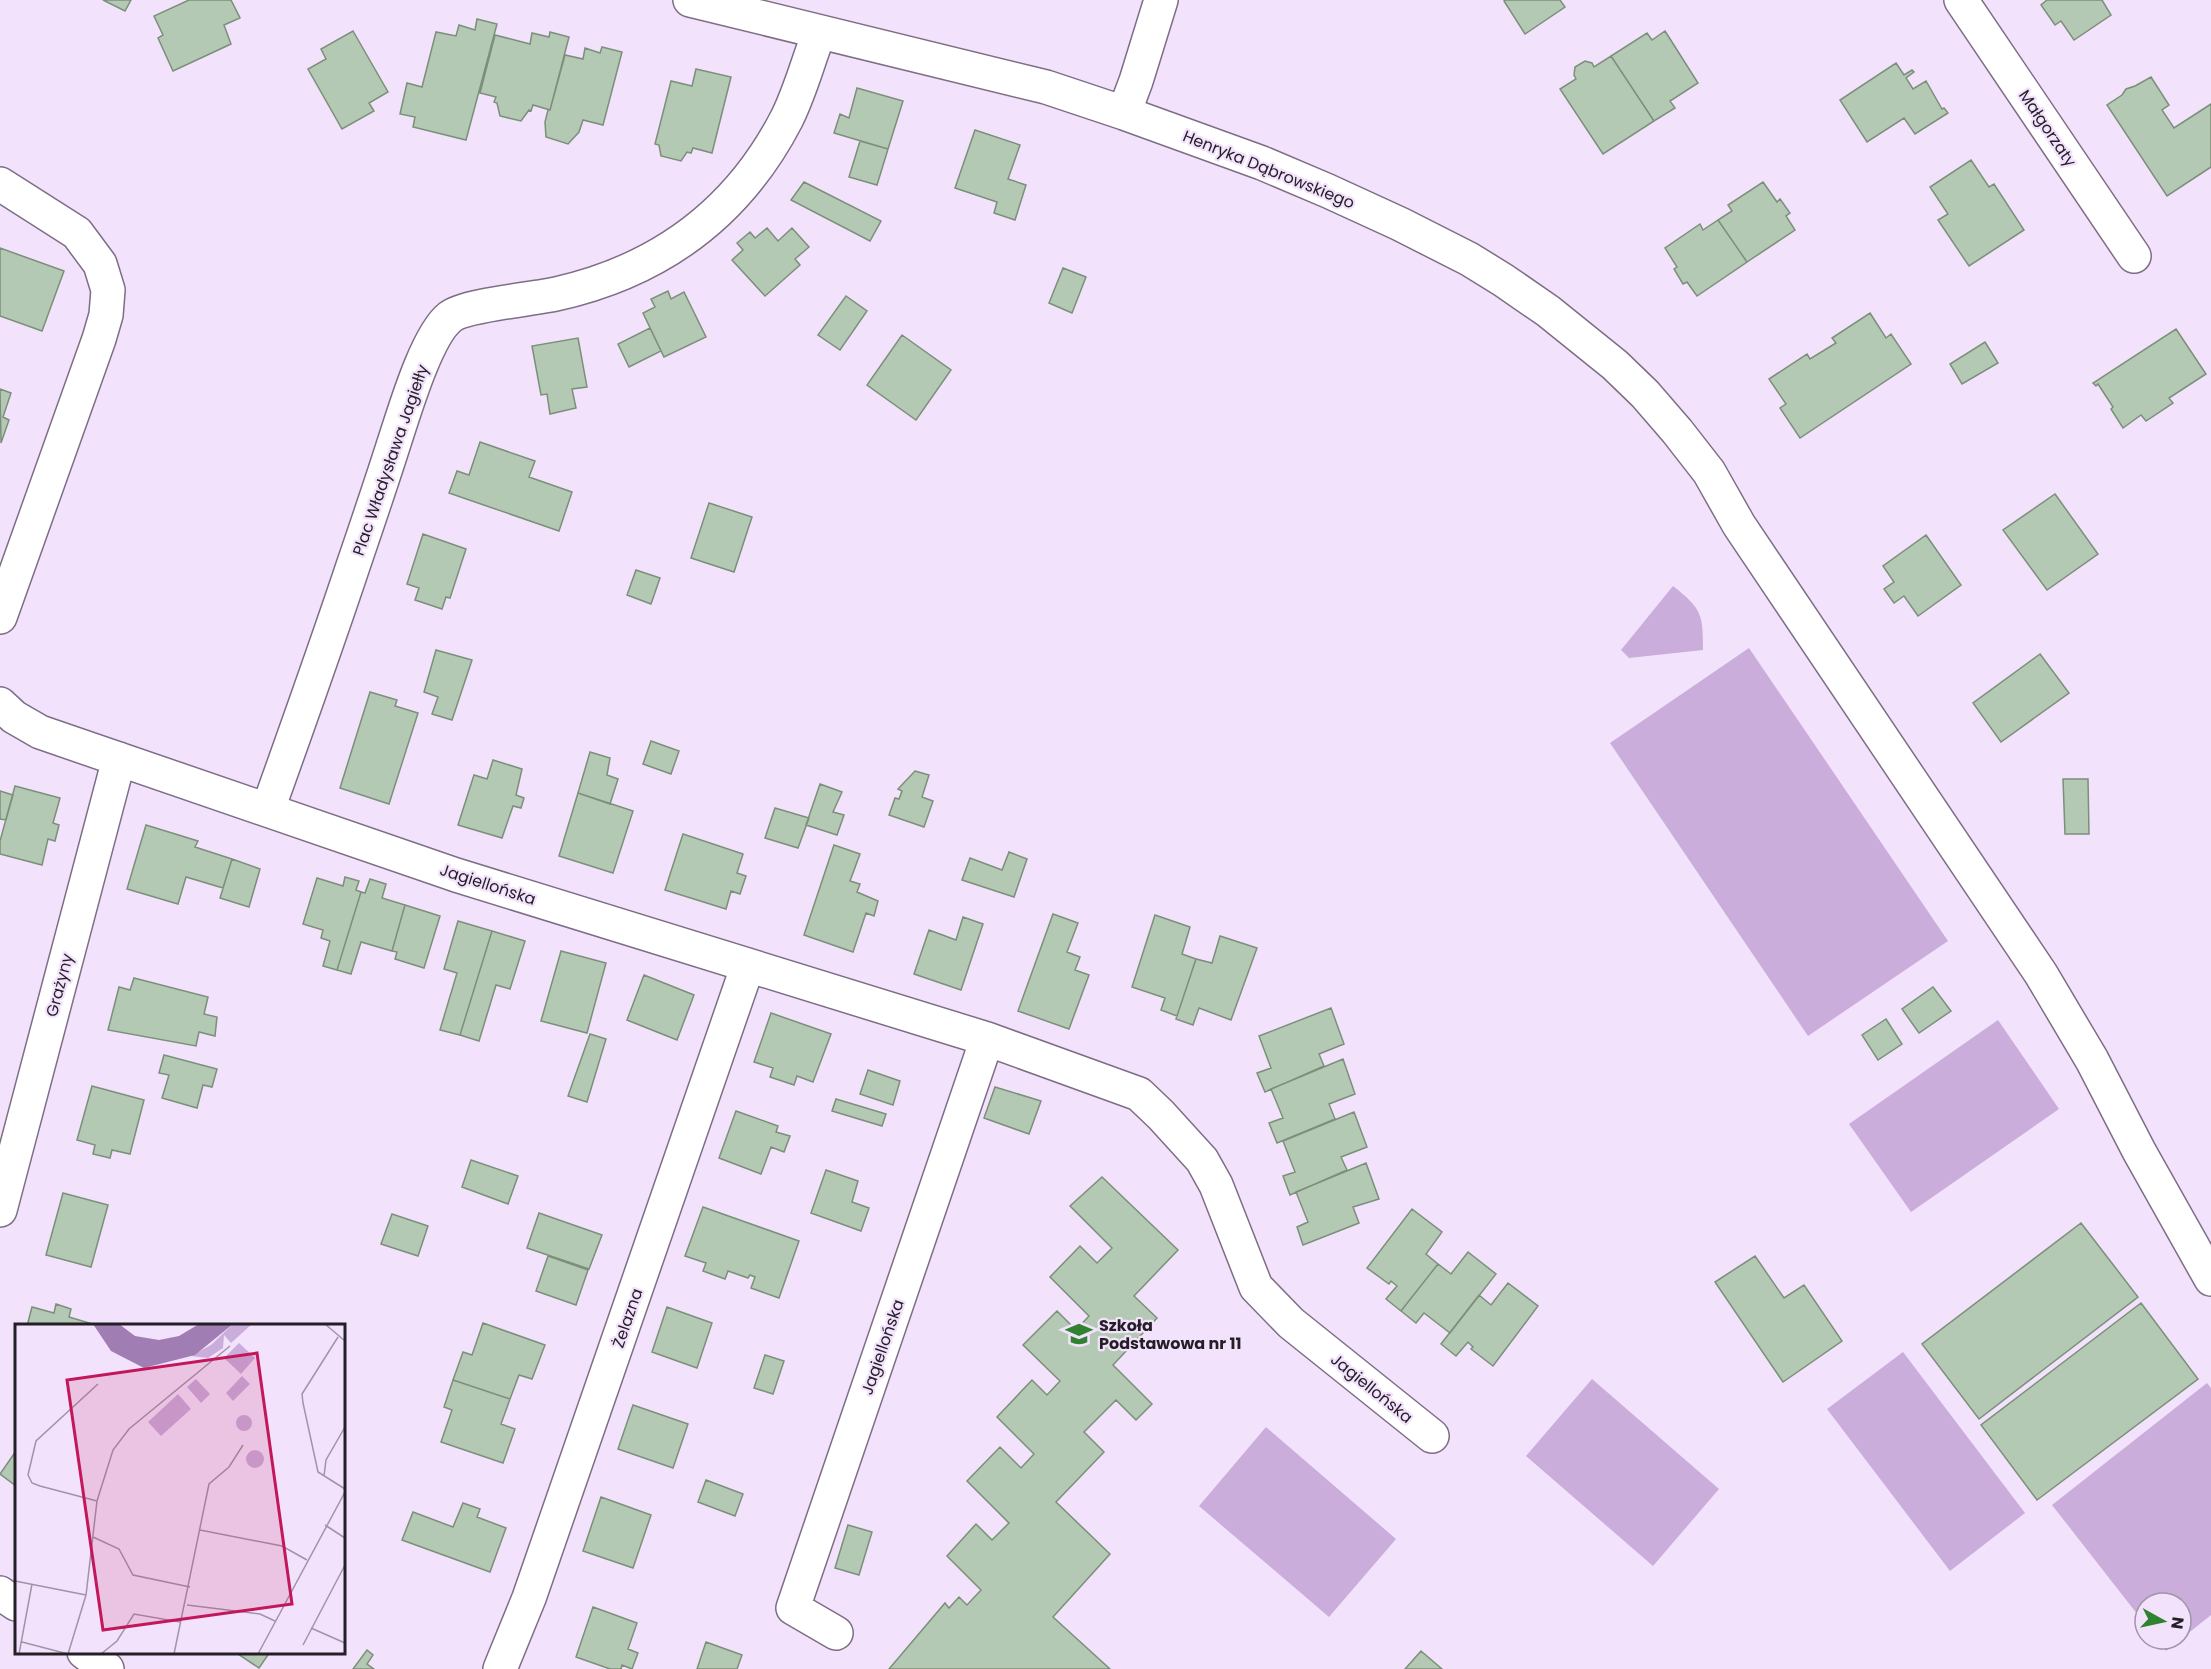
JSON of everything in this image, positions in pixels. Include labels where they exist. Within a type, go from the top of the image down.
[{"type":"street","name":"Henryka Dąbrowskiego","points":[[690,0],[1047,87],[1262,164],[1328,191],[1469,259],[1503,280],[1584,340],[1645,394],[1709,472],[1739,525],[2041,974],[2092,1060],[2139,1151],[2211,1280]]},
{"type":"street","points":[[1124,113],[1161,0]]},
{"type":"street","name":"Małgorzaty","points":[[1961,0],[2134,256]]},
{"type":"street","name":"Plac Władysława Jagiełły","points":[[268,809],[354,566],[417,373],[440,329],[451,316],[466,310],[553,294],[615,277],[651,260],[683,240],[739,192],[766,155],[788,117],[819,33]]},
{"type":"street","points":[[0,184],[77,233],[100,264],[108,290],[106,315],[99,339],[0,617]]},
{"type":"street","name":"Jagiellońska","points":[[0,704],[14,717],[40,732],[456,875],[987,1039],[1139,1094],[1202,1161],[1216,1185],[1257,1287],[1291,1323],[1432,1436]]},
{"type":"street","name":"Grażyny","points":[[0,1210],[119,759]]},
{"type":"street","name":"Żelazna","points":[[500,1669],[529,1598],[748,965]]},
{"type":"street","name":"Jagiellońska","points":[[836,1633],[793,1608],[987,1039]]},
{"type":"street","points":[[0,1593],[15,1603]]},
{"type":"street","points":[[85,1654],[107,1669]]},
{"type":"shaded area","points":[[1673,586],[1690,601],[1699,613],[1703,650],[1629,658],[1621,650]]},
{"type":"shaded area","points":[[1749,648],[1948,941],[1808,1036],[1610,743]]},
{"type":"shaded area","points":[[1998,1020],[2059,1109],[1911,1212],[1849,1124]]},
{"type":"shaded area","points":[[1903,1352],[2025,1513],[1950,1571],[1827,1409]]},
{"type":"shaded area","points":[[1592,1379],[1719,1489],[1653,1566],[1526,1456]]},
{"type":"shaded area","points":[[2207,1383],[2211,1388],[2211,1615],[2193,1629],[2193,1591],[2133,1591],[2133,1609],[2052,1505]]},
{"type":"shaded area","points":[[1266,1427],[1396,1539],[1329,1617],[1199,1506]]},
{"type":"building","points":[[103,0],[131,0],[125,11]]},
{"type":"building","points":[[189,0],[231,0],[240,18],[224,25],[231,44],[173,71],[158,38],[163,35],[154,16]]},
{"type":"building","points":[[1560,0],[1565,7],[1525,34],[1504,1]]},
{"type":"building","points":[[2047,0],[2102,0],[2111,15],[2074,40],[2061,21],[2055,25],[2041,5]]},
{"type":"building","points":[[477,19],[497,24],[466,140],[413,127],[415,117],[400,114],[407,83],[422,87],[436,32],[456,36],[459,25],[475,30]]},
{"type":"building","points":[[353,31],[388,92],[369,103],[374,111],[342,129],[308,69],[326,59],[321,49]]},
{"type":"building","points":[[1665,31],[1698,83],[1670,101],[1675,108],[1654,121],[1611,56],[1647,33],[1652,40]]},
{"type":"building","points":[[550,32],[569,37],[550,110],[533,105],[531,111],[529,110],[521,121],[500,116],[497,103],[494,102],[496,97],[480,93],[495,35],[530,44],[532,33],[549,37]]},
{"type":"building","points":[[602,47],[622,52],[603,125],[583,120],[579,132],[568,144],[546,137],[545,122],[565,55],[583,59],[585,48],[600,53]]},
{"type":"building","points":[[1611,56],[1654,121],[1603,154],[1560,89],[1576,79],[1575,67],[1585,61],[1592,63],[1594,67]]},
{"type":"building","points":[[1896,63],[1904,75],[1912,70],[1914,72],[1906,78],[1913,89],[1926,81],[1942,109],[1944,108],[1948,113],[1915,134],[1904,118],[1867,142],[1840,100]]},
{"type":"building","points":[[696,69],[731,77],[712,153],[693,148],[691,153],[687,152],[681,161],[661,156],[659,145],[655,144],[671,81],[692,86]]},
{"type":"building","points":[[2151,77],[2169,105],[2162,110],[2174,128],[2211,104],[2211,167],[2167,196],[2107,105],[2122,95],[2126,89]]},
{"type":"building","points":[[857,88],[903,101],[888,149],[834,133],[840,114],[849,118]]},
{"type":"building","points":[[975,130],[1020,145],[1008,179],[1026,185],[1015,220],[994,213],[997,202],[955,188]]},
{"type":"building","points":[[860,141],[888,149],[877,185],[849,177]]},
{"type":"building","points":[[1971,160],[1989,187],[1994,184],[2024,230],[1969,266],[1938,220],[1948,214],[1930,187]]},
{"type":"building","points":[[804,182],[881,221],[870,241],[791,200]]},
{"type":"building","points":[[1763,182],[1777,202],[1780,199],[1790,213],[1786,216],[1795,230],[1747,262],[1718,220],[1732,211],[1728,205]]},
{"type":"building","points":[[1718,220],[1747,262],[1697,296],[1687,282],[1683,284],[1674,269],[1677,267],[1665,248],[1700,224],[1703,230]]},
{"type":"building","points":[[767,228],[778,241],[792,228],[809,247],[795,259],[800,265],[765,296],[732,260],[743,250],[737,243],[750,232],[755,238]]},
{"type":"building","points":[[0,248],[64,271],[42,331],[0,316]]},
{"type":"building","points":[[1063,268],[1086,277],[1072,313],[1049,303]]},
{"type":"building","points":[[668,291],[671,299],[684,292],[706,337],[664,357],[643,313],[655,307],[651,299]]},
{"type":"building","points":[[846,296],[867,311],[840,350],[818,335]]},
{"type":"building","points":[[1870,313],[1886,338],[1891,334],[1911,364],[1800,438],[1780,408],[1786,404],[1769,379],[1807,354],[1810,359],[1836,343],[1832,338]]},
{"type":"building","points":[[650,328],[661,351],[629,367],[618,344]]},
{"type":"building","points":[[2176,329],[2206,374],[2169,398],[2173,403],[2146,421],[2141,415],[2123,428],[2098,384],[2096,386],[2093,383]]},
{"type":"building","points":[[902,335],[951,370],[916,420],[867,385]]},
{"type":"building","points":[[578,338],[587,387],[572,389],[576,408],[550,414],[547,394],[541,395],[532,346]]},
{"type":"building","points":[[1985,342],[1998,363],[1962,384],[1950,364]]},
{"type":"building","points":[[0,389],[11,393],[3,417],[9,420],[1,443]]},
{"type":"building","points":[[480,442],[535,461],[529,477],[572,492],[559,531],[449,493],[457,471],[469,475]]},
{"type":"building","points":[[2055,494],[2098,554],[2047,590],[2003,530]]},
{"type":"building","points":[[709,503],[752,517],[734,572],[691,558]]},
{"type":"building","points":[[423,534],[466,549],[450,598],[446,597],[442,609],[415,600],[419,588],[407,584]]},
{"type":"building","points":[[1926,535],[1961,585],[1918,616],[1904,596],[1894,603],[1884,589],[1894,582],[1883,566]]},
{"type":"building","points":[[636,570],[660,578],[651,604],[627,595]]},
{"type":"building","points":[[436,650],[472,660],[452,720],[432,714],[438,697],[424,692]]},
{"type":"building","points":[[2040,654],[2069,693],[2001,742],[1973,703]]},
{"type":"building","points":[[370,692],[397,700],[395,706],[418,713],[389,804],[340,788]]},
{"type":"building","points":[[651,741],[679,751],[671,774],[643,764]]},
{"type":"building","points":[[590,752],[610,758],[607,775],[618,779],[610,804],[578,793]]},
{"type":"building","points":[[493,760],[522,769],[516,795],[524,798],[521,808],[513,806],[502,838],[458,825],[474,775],[487,779]]},
{"type":"building","points":[[915,771],[929,775],[922,797],[933,801],[924,827],[889,815],[895,798],[899,799],[902,791],[898,789]]},
{"type":"building","points":[[2063,779],[2088,779],[2089,834],[2065,834]]},
{"type":"building","points":[[820,784],[842,792],[833,812],[844,815],[837,835],[806,825]]},
{"type":"building","points":[[15,786],[60,798],[53,823],[59,825],[55,841],[48,839],[42,865],[0,854],[0,841]]},
{"type":"building","points":[[0,791],[13,795],[6,820],[0,819]]},
{"type":"building","points":[[578,793],[633,811],[613,873],[559,856]]},
{"type":"building","points":[[775,808],[809,818],[798,848],[765,838]]},
{"type":"building","points":[[146,825],[198,841],[195,847],[232,859],[223,888],[186,877],[178,904],[127,889]]},
{"type":"building","points":[[683,834],[743,854],[737,873],[746,876],[740,894],[731,891],[726,909],[665,890]]},
{"type":"building","points":[[834,845],[860,854],[850,881],[860,884],[857,892],[878,901],[874,916],[866,913],[853,952],[804,935]]},
{"type":"building","points":[[1009,852],[1027,859],[1014,897],[962,880],[970,858],[1002,870]]},
{"type":"building","points":[[232,859],[260,869],[249,907],[220,898]]},
{"type":"building","points":[[345,877],[359,881],[356,890],[361,892],[337,970],[323,966],[330,941],[321,938],[323,930],[303,924],[317,878],[343,886]]},
{"type":"building","points":[[370,879],[386,884],[382,898],[405,905],[392,951],[361,942],[351,974],[337,970],[361,892],[365,893]]},
{"type":"building","points":[[405,905],[440,916],[424,968],[395,959],[397,952],[392,951]]},
{"type":"building","points":[[1053,914],[1078,923],[1067,952],[1080,957],[1075,970],[1089,975],[1069,1029],[1018,1011]]},
{"type":"building","points":[[1155,915],[1190,927],[1182,954],[1196,959],[1177,1016],[1161,1010],[1165,998],[1132,987]]},
{"type":"building","points":[[963,917],[983,924],[961,990],[914,974],[929,930],[956,940]]},
{"type":"building","points":[[458,921],[492,931],[460,1035],[440,1030],[457,973],[444,969]]},
{"type":"building","points":[[492,931],[525,941],[510,989],[496,985],[479,1041],[460,1035]]},
{"type":"building","points":[[1220,936],[1257,948],[1231,1020],[1199,1008],[1193,1025],[1176,1019],[1196,959],[1212,963]]},
{"type":"building","points":[[561,951],[606,963],[587,1033],[541,1021]]},
{"type":"building","points":[[644,975],[694,995],[677,1040],[627,1020]]},
{"type":"building","points":[[134,978],[208,997],[204,1014],[217,1017],[215,1036],[199,1032],[196,1046],[108,1030],[119,987],[130,990]]},
{"type":"building","points":[[1933,987],[1951,1011],[1919,1033],[1902,1009]]},
{"type":"building","points":[[1331,1008],[1344,1044],[1319,1054],[1324,1066],[1265,1092],[1257,1073],[1271,1068],[1259,1036]]},
{"type":"building","points":[[771,1013],[831,1034],[813,1082],[797,1076],[794,1085],[770,1077],[773,1068],[754,1062]]},
{"type":"building","points":[[1886,1019],[1902,1044],[1878,1060],[1862,1035]]},
{"type":"building","points":[[590,1034],[606,1039],[587,1102],[568,1096]]},
{"type":"building","points":[[164,1055],[217,1069],[212,1087],[203,1085],[197,1108],[162,1098],[169,1075],[159,1073]]},
{"type":"building","points":[[1343,1059],[1355,1094],[1329,1104],[1335,1119],[1277,1143],[1269,1123],[1283,1118],[1271,1089]]},
{"type":"building","points":[[868,1070],[900,1081],[893,1105],[860,1094]]},
{"type":"building","points":[[92,1086],[144,1100],[130,1154],[112,1150],[110,1158],[93,1154],[95,1145],[77,1140]]},
{"type":"building","points":[[995,1087],[1041,1101],[1029,1134],[984,1118]]},
{"type":"building","points":[[836,1099],[886,1114],[882,1126],[832,1111]]},
{"type":"building","points":[[736,1111],[778,1126],[776,1132],[790,1136],[784,1152],[771,1147],[761,1174],[719,1158]]},
{"type":"building","points":[[1354,1112],[1367,1147],[1341,1157],[1347,1170],[1290,1195],[1283,1176],[1295,1172],[1283,1141]]},
{"type":"building","points":[[471,1160],[518,1176],[508,1204],[462,1187]]},
{"type":"building","points":[[1366,1163],[1379,1199],[1353,1207],[1359,1223],[1303,1245],[1297,1227],[1308,1222],[1296,1192]]},
{"type":"building","points":[[826,1170],[858,1181],[852,1202],[869,1208],[861,1231],[811,1213]]},
{"type":"building","points":[[1102,1177],[1178,1250],[1134,1296],[1157,1318],[1113,1365],[1152,1404],[1136,1420],[1116,1400],[1084,1432],[1104,1452],[1056,1502],[1110,1554],[1053,1617],[1110,1669],[889,1669],[945,1603],[949,1608],[959,1597],[967,1605],[981,1590],[947,1556],[976,1524],[992,1540],[1009,1523],[967,1481],[1000,1447],[1021,1468],[1034,1454],[997,1417],[1032,1380],[1047,1395],[1060,1381],[1023,1345],[1057,1311],[1076,1330],[1089,1316],[1050,1277],[1080,1246],[1097,1263],[1112,1248],[1070,1206]]},
{"type":"building","points":[[63,1193],[108,1205],[91,1267],[46,1255]]},
{"type":"building","points":[[703,1207],[799,1241],[779,1298],[751,1288],[755,1277],[750,1275],[748,1278],[728,1271],[725,1279],[703,1271],[706,1263],[685,1256]]},
{"type":"building","points":[[1412,1209],[1442,1232],[1426,1254],[1438,1264],[1401,1311],[1386,1299],[1397,1286],[1391,1281],[1389,1284],[1367,1268]]},
{"type":"building","points":[[539,1213],[602,1235],[589,1269],[527,1248]]},
{"type":"building","points":[[392,1214],[428,1226],[418,1256],[381,1244]]},
{"type":"building","points":[[2081,1223],[2138,1297],[1979,1419],[1922,1344]]},
{"type":"building","points":[[1468,1252],[1496,1274],[1450,1333],[1424,1313],[1416,1323],[1401,1311],[1438,1264],[1451,1274]]},
{"type":"building","points":[[548,1256],[588,1270],[576,1305],[536,1291]]},
{"type":"building","points":[[1755,1256],[1784,1298],[1804,1285],[1842,1341],[1783,1382],[1715,1282]]},
{"type":"building","points":[[1508,1283],[1538,1306],[1493,1366],[1471,1349],[1473,1347],[1468,1342],[1456,1356],[1441,1344],[1479,1295],[1491,1305]]},
{"type":"building","points":[[2141,1303],[2198,1379],[2037,1500],[1981,1425]]},
{"type":"building","points":[[56,1304],[71,1309],[69,1317],[92,1324],[28,1324],[32,1307],[54,1313]]},
{"type":"building","points":[[667,1307],[712,1323],[697,1368],[652,1352]]},
{"type":"building","points":[[483,1323],[545,1345],[532,1379],[519,1375],[510,1399],[453,1380],[463,1352],[472,1355]]},
{"type":"building","points":[[765,1355],[784,1361],[773,1394],[754,1388]]},
{"type":"building","points":[[453,1380],[510,1399],[501,1424],[515,1429],[503,1463],[441,1442],[452,1410],[444,1407]]},
{"type":"building","points":[[633,1405],[688,1424],[673,1468],[618,1449]]},
{"type":"building","points":[[15,1452],[15,1485],[0,1474]]},
{"type":"building","points":[[706,1480],[743,1494],[735,1516],[698,1502]]},
{"type":"building","points":[[601,1497],[651,1515],[633,1568],[583,1551]]},
{"type":"building","points":[[463,1503],[480,1509],[477,1517],[506,1528],[490,1572],[402,1540],[413,1512],[453,1527]]},
{"type":"building","points":[[848,1525],[872,1532],[859,1575],[835,1568]]},
{"type":"building","points":[[593,1607],[637,1623],[628,1649],[638,1653],[632,1669],[622,1665],[621,1669],[610,1669],[576,1657]]},
{"type":"building","points":[[706,1642],[742,1655],[737,1669],[697,1669]]},
{"type":"building","points":[[367,1650],[373,1655],[367,1664],[374,1669],[353,1669]]},
{"type":"building","points":[[1421,1651],[1442,1669],[1405,1669]]},
{"type":"building","points":[[238,1654],[269,1654],[259,1668]]},
{"type":"place","name":"Szkoła Podstawowa nr 11","points":[[1079,1334]]}]
